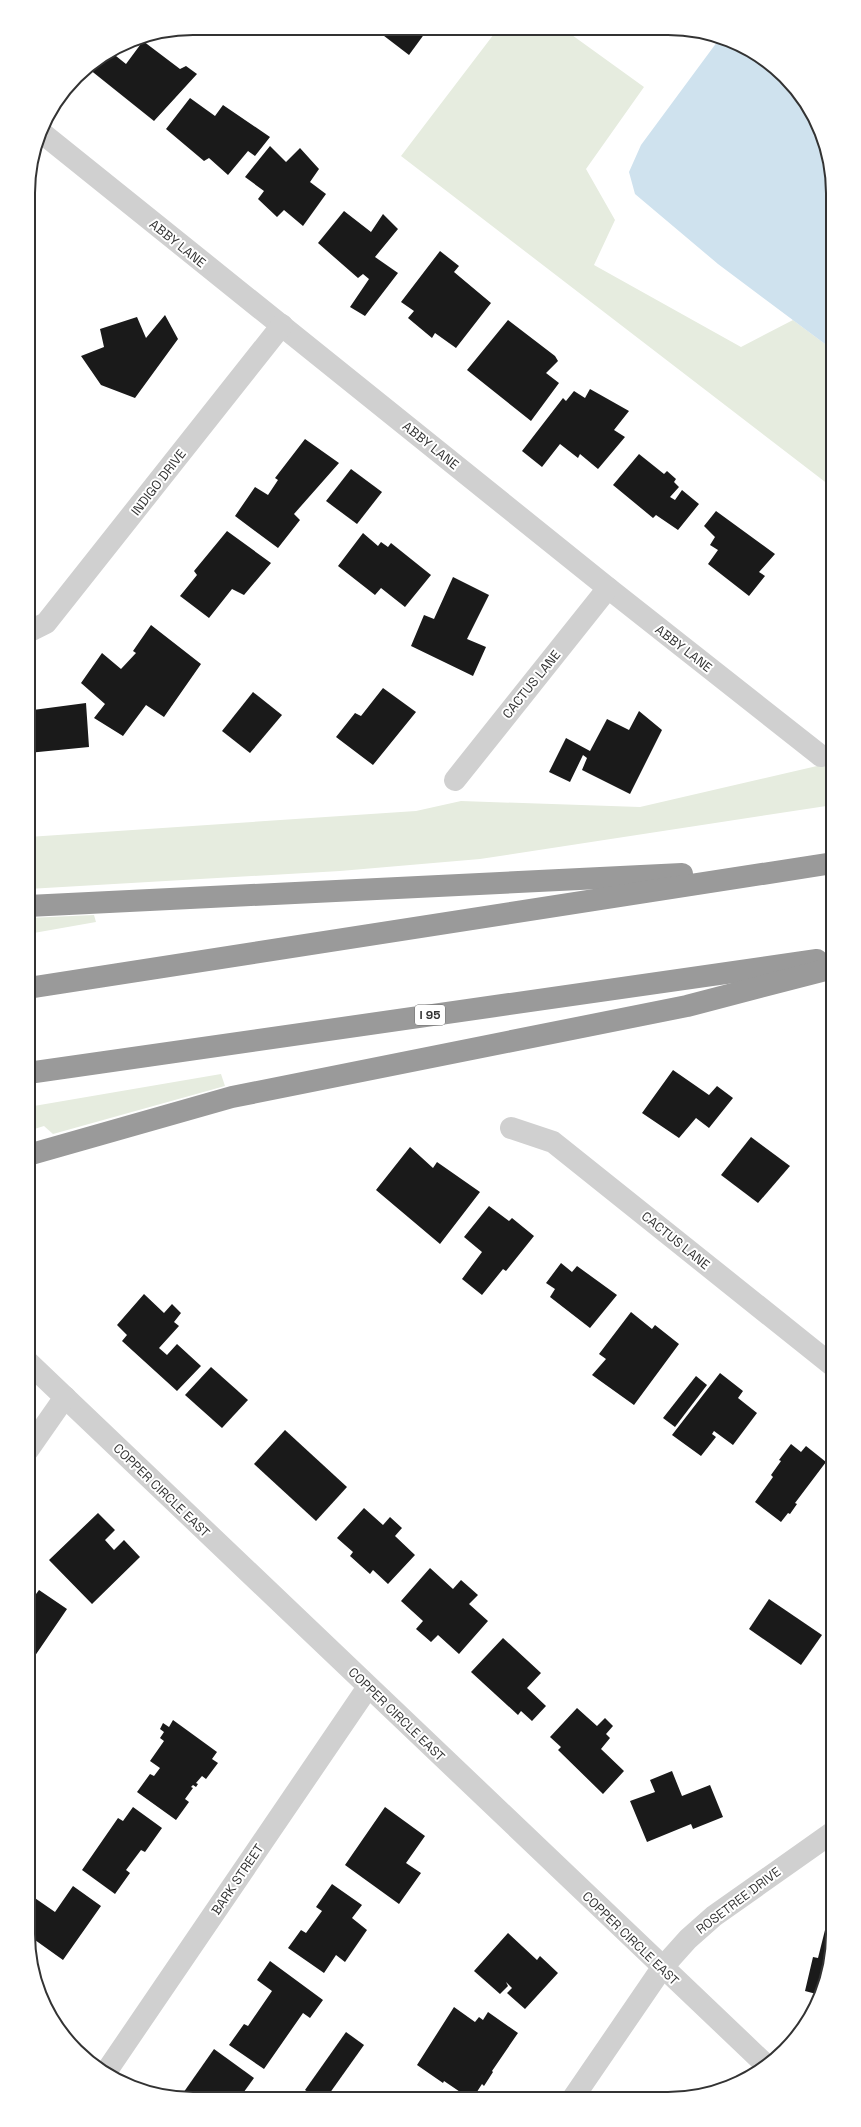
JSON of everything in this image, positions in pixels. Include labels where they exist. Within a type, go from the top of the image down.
[{"type":"highway","points":[[35,987],[826,864]]},
{"type":"highway","points":[[35,906],[797,869]]},
{"type":"highway","name":"I 95","points":[[35,1072],[826,959]]},
{"type":"highway","points":[[35,1154],[232,1097],[687,1006],[826,970]]},
{"type":"street","name":"ABBY LANE","points":[[46,136],[608,588],[821,756]]},
{"type":"street","name":"INDIGO DRIVE","points":[[35,629],[46,624],[282,325]]},
{"type":"street","name":"CACTUS LANE","points":[[454,780],[608,588]]},
{"type":"street","name":"CACTUS LANE","points":[[511,1128],[553,1142],[826,1360]]},
{"type":"street","name":"COPPER CIRCLE EAST","points":[[35,1369],[662,1968],[762,2061]]},
{"type":"street","points":[[35,1440],[65,1397]]},
{"type":"street","name":"BARK STREET","points":[[109,2068],[368,1686]]},
{"type":"street","name":"ROSETREE DRIVE","points":[[576,2092],[662,1968],[688,1939],[714,1916],[826,1837]]},
{"type":"shaded area","points":[[493,35],[572,35],[644,87],[586,169],[615,220],[594,265],[741,347],[793,320],[826,345],[826,483],[401,156]]},
{"type":"shaded area","points":[[826,753],[826,806],[480,859],[340,871],[35,889],[35,837],[416,811],[461,801],[640,807],[817,766]]},
{"type":"shaded area","points":[[94,915],[96,922],[35,933],[35,918]]},
{"type":"shaded area","points":[[221,1074],[225,1086],[53,1134],[44,1126],[35,1129],[35,1106]]},
{"type":"water","points":[[717,42],[747,56],[780,81],[799,105],[810,123],[821,152],[825,173],[826,345],[718,264],[635,194],[629,172],[641,145]]},
{"type":"building","points":[[383,35],[424,35],[409,55]]},
{"type":"building","points":[[145,42],[180,69],[186,66],[197,74],[154,121],[92,72],[115,55],[126,64],[141,43]]},
{"type":"building","points":[[190,98],[215,116],[223,105],[270,137],[255,156],[248,151],[228,175],[209,158],[204,161],[166,129]]},
{"type":"building","points":[[270,146],[286,162],[300,148],[319,169],[310,182],[326,194],[303,226],[284,210],[277,217],[258,199],[264,191],[245,177]]},
{"type":"building","points":[[344,211],[371,232],[383,214],[398,229],[375,257],[398,273],[365,316],[350,307],[369,279],[363,274],[358,278],[318,243]]},
{"type":"building","points":[[440,251],[459,266],[454,272],[491,303],[456,348],[435,333],[432,338],[408,318],[414,311],[401,302]]},
{"type":"building","points":[[165,315],[178,339],[135,398],[101,385],[81,356],[104,347],[100,329],[137,317],[146,338]]},
{"type":"building","points":[[508,320],[555,356],[558,361],[546,373],[559,383],[531,421],[467,370]]},
{"type":"building","points":[[590,389],[629,411],[614,430],[625,437],[598,469],[580,454],[578,458],[560,444],[542,467],[522,451],[563,398],[566,401],[574,391],[585,398]]},
{"type":"building","points":[[305,439],[339,463],[294,514],[300,520],[278,548],[235,516],[255,487],[268,495],[278,480],[275,478]]},
{"type":"building","points":[[639,454],[664,474],[667,471],[676,479],[674,482],[679,487],[670,497],[675,500],[682,490],[699,504],[678,530],[656,515],[653,518],[613,485]]},
{"type":"building","points":[[351,469],[382,492],[357,524],[326,501]]},
{"type":"building","points":[[716,511],[775,554],[759,572],[765,576],[749,596],[708,564],[718,550],[710,545],[715,537],[704,526]]},
{"type":"building","points":[[227,531],[271,563],[244,595],[232,589],[209,618],[180,596],[197,575],[194,571]]},
{"type":"building","points":[[363,533],[378,546],[381,542],[388,547],[391,543],[431,575],[405,607],[381,588],[375,595],[338,566]]},
{"type":"building","points":[[453,577],[489,595],[467,639],[486,647],[473,676],[411,646],[424,615],[434,619]]},
{"type":"building","points":[[151,625],[201,664],[164,717],[146,705],[123,736],[94,718],[105,704],[81,683],[102,653],[121,669],[136,653],[133,651]]},
{"type":"building","points":[[383,688],[416,712],[373,765],[336,737],[355,713],[361,716]]},
{"type":"building","points":[[253,692],[282,715],[250,753],[222,731]]},
{"type":"building","points":[[86,703],[89,747],[35,752],[35,710]]},
{"type":"building","points":[[639,711],[662,730],[630,794],[582,770],[587,758],[583,755],[570,782],[549,772],[566,738],[590,751],[607,719],[629,730]]},
{"type":"building","points":[[673,1070],[709,1095],[717,1086],[733,1098],[709,1128],[696,1118],[679,1138],[642,1113]]},
{"type":"building","points":[[751,1137],[790,1166],[758,1203],[721,1175]]},
{"type":"building","points":[[410,1147],[433,1168],[437,1162],[480,1192],[440,1244],[376,1190]]},
{"type":"building","points":[[489,1206],[509,1221],[512,1218],[534,1236],[506,1271],[503,1269],[482,1295],[462,1279],[482,1252],[464,1237]]},
{"type":"building","points":[[561,1263],[572,1272],[577,1266],[617,1295],[590,1328],[550,1297],[555,1289],[546,1283]]},
{"type":"building","points":[[144,1294],[164,1313],[172,1304],[181,1313],[174,1322],[179,1326],[159,1348],[167,1355],[177,1344],[201,1366],[177,1391],[122,1341],[127,1335],[117,1325]]},
{"type":"building","points":[[631,1312],[652,1329],[655,1325],[679,1344],[634,1405],[592,1375],[606,1359],[599,1354]]},
{"type":"building","points":[[211,1367],[248,1400],[222,1428],[185,1395]]},
{"type":"building","points":[[720,1373],[743,1391],[738,1398],[757,1413],[733,1445],[714,1431],[712,1434],[716,1437],[701,1456],[672,1435]]},
{"type":"building","points":[[696,1376],[707,1385],[675,1427],[663,1418]]},
{"type":"building","points":[[285,1430],[347,1487],[316,1521],[254,1464]]},
{"type":"building","points":[[791,1444],[801,1452],[806,1446],[826,1462],[795,1503],[797,1504],[790,1514],[788,1513],[781,1522],[755,1502],[773,1477],[771,1475],[781,1461],[779,1460]]},
{"type":"building","points":[[364,1508],[383,1525],[390,1517],[402,1528],[395,1536],[415,1555],[388,1584],[373,1570],[370,1574],[350,1556],[353,1552],[337,1538]]},
{"type":"building","points":[[98,1513],[115,1530],[105,1540],[114,1550],[124,1540],[140,1557],[92,1604],[49,1560]]},
{"type":"building","points":[[430,1568],[453,1589],[461,1580],[478,1595],[469,1604],[488,1621],[459,1654],[438,1635],[431,1642],[416,1629],[423,1621],[401,1601]]},
{"type":"building","points":[[39,1590],[67,1609],[35,1656],[35,1595]]},
{"type":"building","points":[[769,1599],[822,1635],[801,1665],[749,1629]]},
{"type":"building","points":[[503,1638],[541,1673],[527,1688],[546,1706],[532,1721],[521,1711],[518,1715],[471,1672]]},
{"type":"building","points":[[577,1708],[597,1726],[605,1718],[613,1726],[606,1734],[610,1738],[601,1749],[624,1771],[603,1794],[558,1750],[561,1747],[550,1737]]},
{"type":"building","points":[[173,1720],[217,1752],[212,1759],[218,1763],[206,1779],[202,1776],[196,1783],[198,1784],[196,1787],[193,1785],[191,1787],[193,1788],[185,1799],[189,1802],[176,1820],[137,1792],[150,1774],[154,1776],[160,1768],[150,1761],[164,1741],[160,1738],[164,1732],[160,1729],[163,1723],[169,1727]]},
{"type":"building","points":[[672,1771],[682,1796],[710,1785],[723,1817],[693,1829],[691,1824],[647,1842],[630,1801],[655,1792],[650,1780]]},
{"type":"building","points":[[133,1807],[162,1828],[145,1852],[141,1850],[126,1870],[130,1873],[115,1894],[82,1870],[118,1818],[123,1821]]},
{"type":"building","points":[[385,1807],[425,1836],[406,1863],[421,1873],[399,1904],[345,1865]]},
{"type":"building","points":[[332,1884],[362,1905],[352,1918],[367,1930],[345,1962],[336,1955],[324,1973],[288,1948],[301,1930],[306,1933],[322,1911],[316,1907]]},
{"type":"building","points":[[73,1886],[101,1906],[63,1960],[35,1940],[35,1898],[55,1912]]},
{"type":"building","points":[[826,1926],[825,1954],[821,1975],[814,1993],[805,1991],[813,1957],[818,1958]]},
{"type":"building","points":[[508,1933],[537,1960],[540,1956],[558,1973],[525,2009],[507,1993],[512,1988],[506,1982],[508,1986],[500,1994],[474,1971]]},
{"type":"building","points":[[270,1961],[323,2000],[310,2018],[303,2013],[264,2069],[229,2045],[244,2024],[248,2026],[272,1991],[257,1980]]},
{"type":"building","points":[[454,2007],[475,2022],[479,2017],[483,2020],[488,2012],[518,2033],[492,2071],[493,2072],[484,2086],[482,2084],[477,2092],[460,2092],[444,2081],[443,2083],[417,2065]]},
{"type":"building","points":[[346,2032],[364,2045],[331,2092],[308,2092],[305,2090]]},
{"type":"building","points":[[214,2049],[254,2078],[244,2092],[184,2092]]}]
